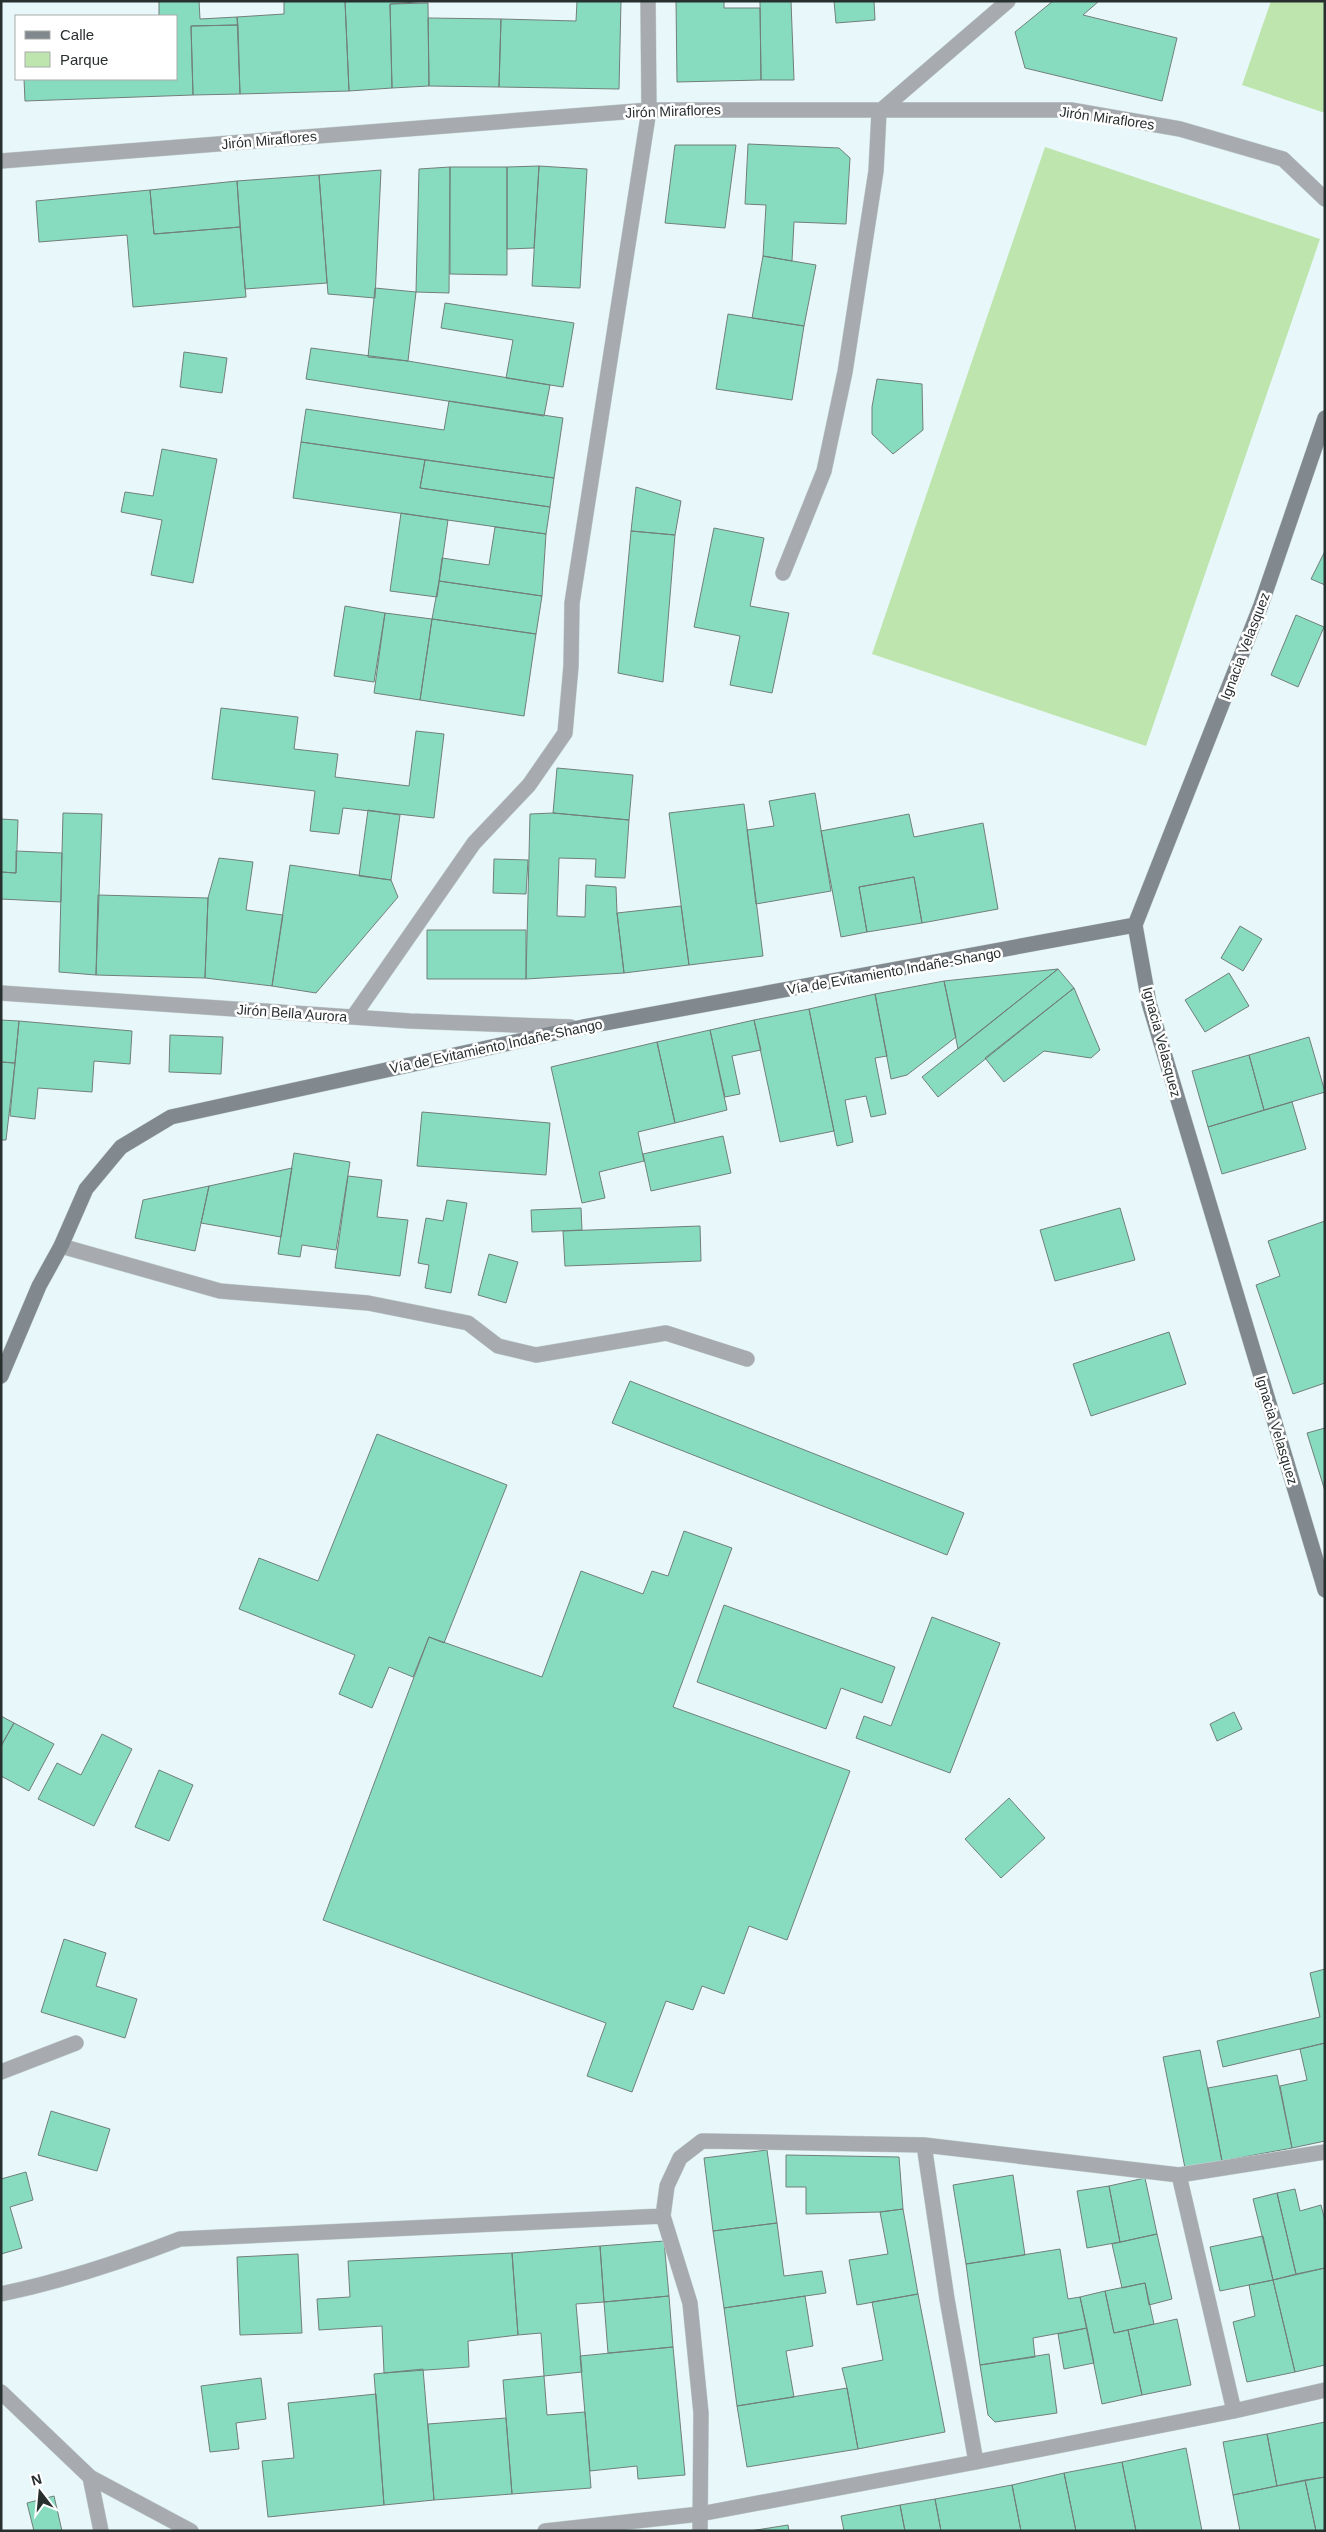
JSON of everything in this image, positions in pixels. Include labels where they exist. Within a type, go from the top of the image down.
[{"type":"main road","name":"Ignacia Velasquez","points":[[1323,427],[1261,605],[1135,925],[1149,1003],[1325,1590]]},
{"type":"main road","name":"Vía de Evitamiento Indañe-Shango","points":[[1,1376],[39,1286],[61,1246],[86,1188],[121,1147],[170,1117],[584,1027],[1135,925]]},
{"type":"street","points":[[353,1017],[474,843],[529,784],[565,732],[571,666],[572,603],[649,110],[648,1]]},
{"type":"street","points":[[783,573],[824,471],[845,372],[876,171],[879,112],[1008,1]]},
{"type":"street","name":"Jirón Miraflores","points":[[1,161],[649,110],[798,109],[879,112],[1071,110],[1180,129],[1283,160],[1325,199]]},
{"type":"street","name":"Jirón Bella Aurora","points":[[1,993],[410,1021],[584,1027]]},
{"type":"street","points":[[61,1246],[220,1290],[368,1303],[468,1323],[498,1346],[536,1355],[666,1333],[747,1359]]},
{"type":"street","points":[[1,2072],[76,2043]]},
{"type":"street","points":[[700,2531],[701,2413],[690,2302],[663,2216],[667,2186],[680,2158],[702,2141],[924,2145],[1179,2175],[1325,2152]]},
{"type":"street","points":[[924,2145],[947,2299],[976,2462]]},
{"type":"street","points":[[1179,2175],[1234,2411]]},
{"type":"street","points":[[1,2294],[48,2285],[180,2239],[663,2216]]},
{"type":"street","points":[[545,2531],[700,2514],[1234,2411],[1325,2390]]},
{"type":"street","points":[[1,2392],[90,2476],[191,2531]]},
{"type":"street","points":[[90,2476],[101,2531]]},
{"type":"green space","points":[[1271,1],[1325,1],[1325,113],[1242,85]]},
{"type":"green space","points":[[1045,147],[1320,239],[1146,746],[872,654]]},
{"type":"building","points":[[159,1],[199,1],[200,19],[237,17],[238,25],[191,26],[193,95],[25,101],[24,80],[178,80],[178,15],[159,15]]},
{"type":"building","points":[[284,1],[345,1],[349,91],[240,94],[237,17],[284,14]]},
{"type":"building","points":[[345,1],[427,1],[390,4],[392,88],[349,91]]},
{"type":"building","points":[[577,1],[621,1],[619,89],[499,87],[501,19],[576,21]]},
{"type":"building","points":[[676,1],[724,1],[724,8],[760,8],[761,80],[677,82]]},
{"type":"building","points":[[760,1],[791,1],[794,80],[761,80]]},
{"type":"building","points":[[834,1],[874,1],[875,20],[836,23]]},
{"type":"building","points":[[1053,1],[1099,1],[1083,15],[1177,38],[1162,101],[1025,68],[1015,32]]},
{"type":"building","points":[[428,3],[429,86],[392,88],[390,4]]},
{"type":"building","points":[[428,18],[501,19],[499,87],[429,86]]},
{"type":"building","points":[[238,25],[240,94],[193,95],[191,26]]},
{"type":"building","points":[[748,144],[839,148],[850,158],[846,224],[794,222],[792,261],[763,256],[766,205],[745,204]]},
{"type":"building","points":[[675,145],[736,145],[725,228],[665,223]]},
{"type":"building","points":[[539,166],[587,169],[580,288],[532,286]]},
{"type":"building","points":[[539,166],[534,248],[507,249],[507,167]]},
{"type":"building","points":[[450,167],[507,167],[507,275],[450,274]]},
{"type":"building","points":[[450,167],[449,293],[416,292],[419,169]]},
{"type":"building","points":[[381,170],[375,298],[328,294],[319,175]]},
{"type":"building","points":[[319,175],[327,283],[245,289],[237,181]]},
{"type":"building","points":[[237,181],[240,227],[154,234],[150,190]]},
{"type":"building","points":[[150,190],[154,234],[240,227],[246,297],[133,307],[127,235],[39,242],[36,201]]},
{"type":"building","points":[[763,256],[816,265],[804,326],[752,318]]},
{"type":"building","points":[[375,288],[416,292],[408,361],[368,357]]},
{"type":"building","points":[[445,303],[574,323],[563,387],[506,378],[513,340],[441,328]]},
{"type":"building","points":[[728,314],[804,326],[792,400],[716,389]]},
{"type":"building","points":[[311,348],[408,361],[550,385],[544,416],[306,379]]},
{"type":"building","points":[[184,352],[227,358],[222,393],[180,387]]},
{"type":"building","points":[[877,379],[922,384],[923,430],[893,454],[872,434],[872,407]]},
{"type":"building","points":[[449,401],[563,418],[554,478],[301,442],[306,409],[444,430]]},
{"type":"building","points":[[301,442],[425,460],[420,488],[550,507],[546,534],[293,498]]},
{"type":"building","points":[[162,449],[217,459],[193,583],[151,575],[162,520],[121,512],[125,492],[153,496]]},
{"type":"building","points":[[425,460],[554,478],[550,507],[420,488]]},
{"type":"building","points":[[636,487],[681,501],[675,535],[631,531]]},
{"type":"building","points":[[401,513],[448,520],[437,597],[390,591]]},
{"type":"building","points":[[495,527],[546,534],[542,596],[439,581],[442,558],[489,565]]},
{"type":"building","points":[[714,528],[764,538],[750,606],[789,613],[772,693],[730,685],[740,636],[694,627]]},
{"type":"building","points":[[631,531],[675,535],[663,682],[618,673]]},
{"type":"building","points":[[1325,551],[1325,585],[1311,579]]},
{"type":"building","points":[[439,581],[542,596],[536,634],[432,619]]},
{"type":"building","points":[[345,606],[385,613],[374,682],[334,676]]},
{"type":"building","points":[[385,613],[432,619],[420,700],[374,693]]},
{"type":"building","points":[[1296,615],[1324,627],[1298,687],[1271,675]]},
{"type":"building","points":[[432,619],[536,634],[524,716],[420,700]]},
{"type":"building","points":[[221,708],[298,717],[294,749],[338,754],[335,777],[409,786],[416,731],[444,734],[434,818],[343,808],[339,834],[310,831],[315,791],[212,779]]},
{"type":"building","points":[[557,768],[633,775],[629,820],[553,813]]},
{"type":"building","points":[[815,793],[831,891],[756,904],[747,830],[774,826],[769,801]]},
{"type":"building","points":[[744,804],[763,956],[689,965],[669,813]]},
{"type":"building","points":[[368,810],[400,815],[391,880],[359,876]]},
{"type":"building","points":[[63,813],[102,814],[96,975],[59,972]]},
{"type":"building","points":[[553,813],[629,820],[625,878],[595,877],[596,859],[559,858],[557,916],[585,917],[586,885],[616,887],[624,973],[526,979],[530,814]]},
{"type":"building","points":[[909,814],[914,837],[983,823],[998,909],[922,923],[914,877],[859,887],[867,932],[841,937],[821,831]]},
{"type":"building","points":[[1,819],[18,820],[16,873],[1,872]]},
{"type":"building","points":[[16,851],[62,853],[61,902],[1,899],[1,872],[16,873]]},
{"type":"building","points":[[219,858],[253,862],[246,910],[283,915],[272,986],[205,978],[208,898]]},
{"type":"building","points":[[494,859],[528,860],[526,894],[493,893]]},
{"type":"building","points":[[290,865],[391,880],[398,897],[316,993],[272,986]]},
{"type":"building","points":[[914,877],[922,923],[867,932],[859,887]]},
{"type":"building","points":[[98,895],[208,898],[205,978],[96,975]]},
{"type":"building","points":[[681,906],[689,965],[624,973],[617,913]]},
{"type":"building","points":[[1240,926],[1262,939],[1243,971],[1221,958]]},
{"type":"building","points":[[427,930],[526,930],[526,979],[427,979]]},
{"type":"building","points":[[1058,969],[1074,988],[938,1097],[922,1077]]},
{"type":"building","points":[[1058,969],[958,1049],[944,981]]},
{"type":"building","points":[[1229,973],[1249,1006],[1205,1032],[1185,1000]]},
{"type":"building","points":[[944,981],[956,1037],[907,1075],[891,1079],[875,994]]},
{"type":"building","points":[[1074,988],[1100,1050],[1091,1058],[1044,1051],[1004,1082],[985,1058]]},
{"type":"building","points":[[875,994],[887,1056],[875,1058],[886,1114],[871,1117],[866,1096],[845,1100],[853,1142],[837,1146],[809,1009]]},
{"type":"building","points":[[809,1009],[834,1131],[780,1142],[754,1020]]},
{"type":"building","points":[[1,1020],[19,1021],[15,1063],[1,1062]]},
{"type":"building","points":[[754,1020],[761,1050],[732,1056],[740,1094],[725,1097],[710,1030]]},
{"type":"building","points":[[19,1021],[132,1031],[130,1064],[94,1061],[92,1092],[38,1088],[35,1119],[10,1116]]},
{"type":"building","points":[[710,1030],[727,1110],[675,1123],[657,1042]]},
{"type":"building","points":[[170,1035],[223,1037],[221,1074],[169,1072]]},
{"type":"building","points":[[1309,1037],[1325,1092],[1264,1110],[1249,1055]]},
{"type":"building","points":[[657,1042],[675,1123],[638,1132],[644,1161],[599,1172],[605,1198],[582,1203],[551,1067]]},
{"type":"building","points":[[1249,1055],[1264,1110],[1208,1127],[1192,1071]]},
{"type":"building","points":[[1,1062],[15,1063],[6,1140],[1,1140]]},
{"type":"building","points":[[1292,1102],[1306,1149],[1222,1174],[1208,1127]]},
{"type":"building","points":[[422,1112],[550,1123],[546,1175],[417,1166]]},
{"type":"building","points":[[723,1136],[731,1173],[651,1191],[643,1154]]},
{"type":"building","points":[[294,1153],[350,1162],[336,1250],[302,1245],[300,1257],[278,1254]]},
{"type":"building","points":[[292,1168],[281,1237],[201,1223],[209,1186]]},
{"type":"building","points":[[348,1176],[382,1180],[377,1217],[408,1220],[400,1276],[335,1268]]},
{"type":"building","points":[[209,1186],[195,1251],[135,1238],[143,1200]]},
{"type":"building","points":[[447,1200],[467,1203],[451,1293],[425,1288],[429,1265],[418,1263],[426,1218],[443,1221]]},
{"type":"building","points":[[581,1208],[582,1230],[532,1232],[531,1210]]},
{"type":"building","points":[[1120,1208],[1135,1260],[1055,1281],[1040,1230]]},
{"type":"building","points":[[1325,1221],[1325,1383],[1293,1394],[1256,1285],[1280,1276],[1268,1241]]},
{"type":"building","points":[[700,1226],[701,1261],[565,1266],[563,1231]]},
{"type":"building","points":[[489,1254],[518,1262],[506,1303],[478,1295]]},
{"type":"building","points":[[1169,1332],[1186,1384],[1091,1416],[1073,1364]]},
{"type":"building","points":[[630,1381],[964,1513],[947,1555],[612,1423]]},
{"type":"building","points":[[1325,1428],[1325,1491],[1307,1433]]},
{"type":"building","points":[[377,1434],[507,1485],[444,1643],[429,1637],[413,1677],[389,1667],[372,1708],[339,1694],[355,1655],[239,1609],[259,1558],[318,1581]]},
{"type":"building","points":[[684,1531],[732,1548],[673,1707],[850,1771],[787,1940],[749,1926],[724,1994],[702,1986],[693,2010],[666,2001],[632,2092],[587,2076],[606,2023],[323,1920],[429,1637],[542,1677],[581,1571],[643,1594],[652,1571],[668,1576]]},
{"type":"building","points":[[724,1605],[895,1667],[882,1703],[841,1688],[826,1729],[697,1682]]},
{"type":"building","points":[[932,1617],[1000,1643],[950,1773],[856,1738],[864,1716],[891,1726]]},
{"type":"building","points":[[1234,1712],[1242,1729],[1217,1741],[1210,1724]]},
{"type":"building","points":[[1,1716],[14,1723],[1,1746]]},
{"type":"building","points":[[14,1723],[54,1744],[29,1791],[1,1776],[1,1746]]},
{"type":"building","points":[[102,1734],[132,1749],[94,1826],[38,1799],[57,1763],[81,1775]]},
{"type":"building","points":[[159,1770],[193,1785],[169,1841],[135,1827]]},
{"type":"building","points":[[1009,1798],[1045,1838],[1001,1878],[965,1839]]},
{"type":"building","points":[[64,1939],[106,1953],[96,1986],[137,1999],[125,2038],[41,2012]]},
{"type":"building","points":[[1325,1969],[1325,2043],[1223,2067],[1217,2041],[1320,2017],[1310,1973]]},
{"type":"building","points":[[1325,2043],[1325,2141],[1292,2148],[1280,2086],[1307,2080],[1300,2049]]},
{"type":"building","points":[[1200,2050],[1222,2161],[1185,2168],[1163,2057]]},
{"type":"building","points":[[1277,2075],[1292,2148],[1222,2161],[1208,2088]]},
{"type":"building","points":[[51,2111],[110,2129],[97,2171],[38,2155]]},
{"type":"building","points":[[767,2150],[777,2223],[713,2231],[704,2158]]},
{"type":"building","points":[[786,2155],[899,2157],[903,2209],[880,2212],[806,2214],[806,2187],[786,2187]]},
{"type":"building","points":[[26,2172],[33,2200],[10,2207],[22,2248],[1,2254],[1,2179]]},
{"type":"building","points":[[1013,2175],[1025,2255],[966,2264],[953,2185]]},
{"type":"building","points":[[1145,2178],[1157,2234],[1120,2242],[1109,2186]]},
{"type":"building","points":[[1109,2186],[1120,2242],[1087,2248],[1077,2191]]},
{"type":"building","points":[[1295,2189],[1300,2211],[1321,2205],[1325,2221],[1325,2268],[1296,2274],[1277,2193]]},
{"type":"building","points":[[1277,2193],[1296,2274],[1273,2280],[1253,2199]]},
{"type":"building","points":[[903,2209],[918,2294],[857,2305],[849,2260],[888,2254],[880,2212]]},
{"type":"building","points":[[777,2223],[784,2276],[822,2271],[826,2293],[724,2308],[713,2231]]},
{"type":"building","points":[[1157,2234],[1172,2299],[1149,2305],[1145,2283],[1122,2288],[1112,2244]]},
{"type":"building","points":[[1263,2236],[1273,2280],[1220,2291],[1210,2247]]},
{"type":"building","points":[[664,2241],[669,2296],[604,2302],[600,2246]]},
{"type":"building","points":[[600,2246],[604,2302],[576,2304],[582,2372],[544,2376],[541,2333],[518,2335],[512,2253]]},
{"type":"building","points":[[1060,2249],[1068,2299],[1080,2297],[1087,2328],[1033,2338],[1035,2357],[980,2365],[966,2264]]},
{"type":"building","points":[[512,2253],[518,2335],[468,2341],[469,2367],[384,2373],[382,2326],[319,2330],[317,2299],[350,2297],[348,2261]]},
{"type":"building","points":[[298,2254],[302,2333],[240,2335],[237,2257]]},
{"type":"building","points":[[1325,2268],[1325,2365],[1295,2372],[1273,2280]]},
{"type":"building","points":[[1273,2280],[1295,2372],[1247,2382],[1233,2322],[1255,2316],[1249,2285]]},
{"type":"building","points":[[1145,2283],[1154,2324],[1114,2333],[1105,2291]]},
{"type":"building","points":[[1105,2291],[1114,2333],[1128,2330],[1142,2395],[1102,2404],[1080,2297]]},
{"type":"building","points":[[918,2294],[945,2432],[858,2449],[842,2368],[883,2360],[872,2302]]},
{"type":"building","points":[[669,2296],[673,2347],[608,2353],[604,2302]]},
{"type":"building","points":[[805,2296],[813,2346],[786,2351],[794,2397],[737,2406],[724,2308]]},
{"type":"building","points":[[1177,2319],[1191,2385],[1142,2395],[1128,2330]]},
{"type":"building","points":[[1087,2328],[1094,2363],[1064,2369],[1058,2334]]},
{"type":"building","points":[[673,2347],[685,2475],[638,2479],[637,2466],[590,2471],[580,2356]]},
{"type":"building","points":[[1049,2354],[1057,2413],[995,2422],[988,2415],[980,2365]]},
{"type":"building","points":[[423,2369],[434,2500],[384,2505],[374,2374]]},
{"type":"building","points":[[544,2376],[547,2415],[585,2412],[591,2488],[512,2494],[503,2380]]},
{"type":"building","points":[[261,2378],[266,2419],[236,2423],[239,2449],[210,2452],[201,2386]]},
{"type":"building","points":[[847,2388],[858,2449],[747,2467],[737,2406]]},
{"type":"building","points":[[376,2394],[384,2505],[268,2517],[262,2461],[294,2458],[288,2403]]},
{"type":"building","points":[[506,2418],[512,2494],[434,2500],[428,2424]]},
{"type":"building","points":[[1325,2422],[1325,2477],[1277,2486],[1267,2434]]},
{"type":"building","points":[[1267,2434],[1277,2486],[1233,2495],[1223,2442]]},
{"type":"building","points":[[1186,2448],[1202,2531],[1136,2531],[1122,2462]]},
{"type":"building","points":[[1122,2462],[1136,2531],[1076,2531],[1064,2473]]},
{"type":"building","points":[[1064,2473],[1076,2531],[1021,2531],[1012,2485]]},
{"type":"building","points":[[1325,2477],[1325,2531],[1316,2531],[1305,2480]]},
{"type":"building","points":[[1305,2480],[1316,2531],[1240,2531],[1233,2495]]},
{"type":"building","points":[[1012,2485],[1021,2531],[941,2531],[935,2499]]},
{"type":"building","points":[[54,2496],[62,2531],[34,2531],[27,2503]]},
{"type":"building","points":[[935,2499],[941,2531],[905,2531],[900,2505]]},
{"type":"building","points":[[900,2505],[905,2531],[844,2531],[841,2516]]},
{"type":"building","points":[[788,2525],[789,2531],[750,2531]]}]
